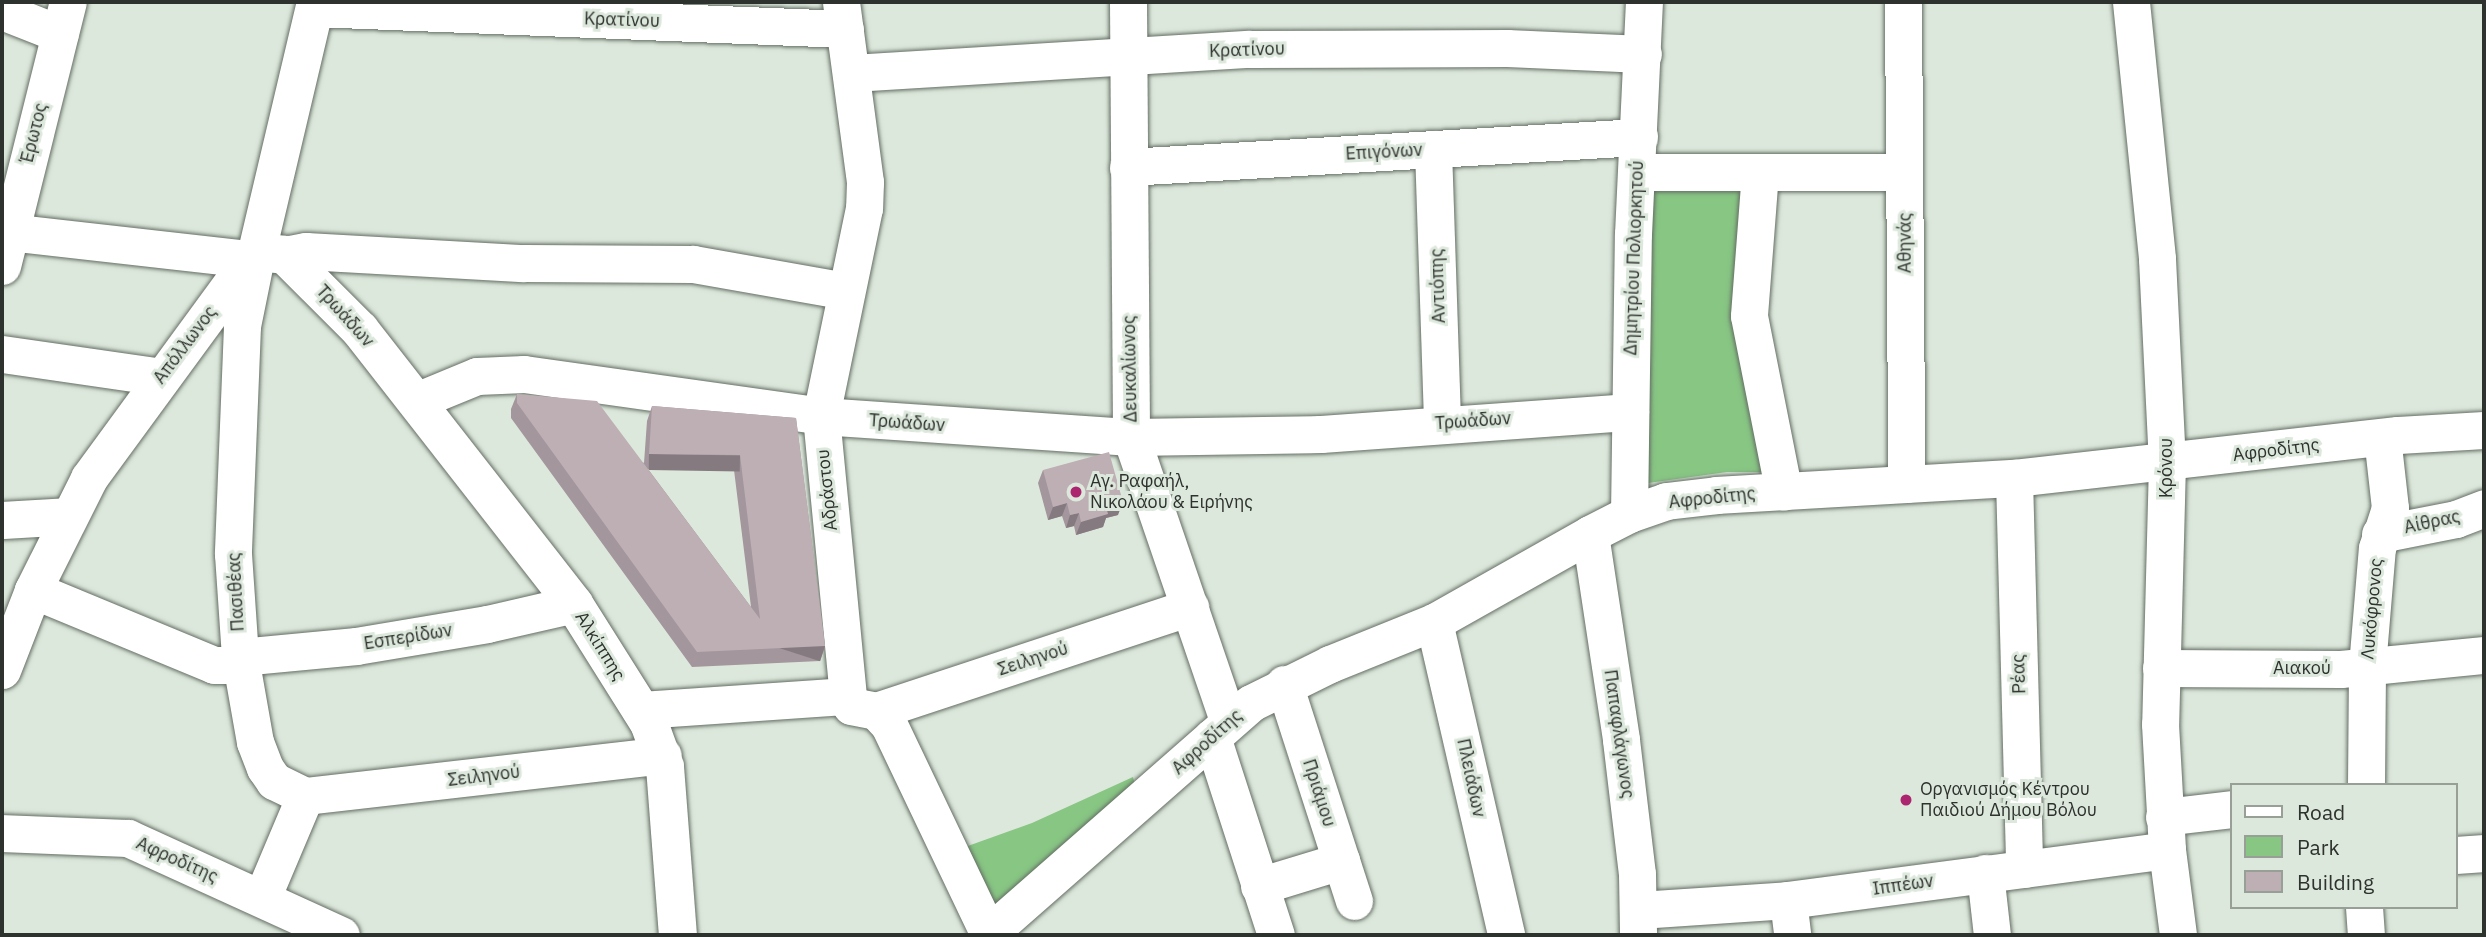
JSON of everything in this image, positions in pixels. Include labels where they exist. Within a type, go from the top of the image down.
[{"type":"street","name":"Δευκαλίωνος","points":[[1128,2],[1131,437],[1190,607],[1259,886],[1276,935]]},
{"type":"street","name":"Δημητρίου Πολιορκητού","points":[[1629,514],[1644,2]]},
{"type":"street","name":"Αθηνάς","points":[[1903,2],[1906,484]]},
{"type":"street","name":"Κρόνου","points":[[2131,2],[2157,259],[2167,463],[2161,668],[2166,833],[2178,935]]},
{"type":"street","name":"Κρατίνου","points":[[315,5],[843,15]]},
{"type":"street","name":"Απόλλωνος","points":[[2,670],[33,590],[94,471],[161,377],[263,255],[315,5]]},
{"type":"street","points":[[2,11],[64,18]]},
{"type":"street","name":"Αδράστου","points":[[843,15],[866,182],[864,208],[821,416],[862,704],[889,725],[988,935]]},
{"type":"street","name":"Έρωτος","points":[[5,249],[64,18]]},
{"type":"street","name":"Κρατίνου","points":[[852,73],[1127,56],[1371,47],[1643,54]]},
{"type":"street","name":"Επιγόνων","points":[[1128,167],[1433,149],[1638,155],[1760,172],[1904,172]]},
{"type":"street","name":"Αντιόπης","points":[[1433,149],[1442,423]]},
{"type":"street","points":[[1760,172],[1749,316],[1784,492]]},
{"type":"street","points":[[5,249],[263,255],[316,251],[511,263],[693,264],[846,292]]},
{"type":"street","name":"Τρωάδων","points":[[263,255],[360,330],[416,401],[477,376],[524,374],[821,416],[1131,437],[1321,433],[1630,412]]},
{"type":"street","name":"Πασιθέας","points":[[263,255],[242,326],[233,554],[240,661],[255,742],[265,768],[274,780],[306,796]]},
{"type":"street","points":[[2,354],[161,377]]},
{"type":"street","name":"Αλκίππης","points":[[416,401],[574,604],[641,710],[663,755],[678,935]]},
{"type":"street","name":"Αφροδίτης","points":[[988,935],[1251,703],[1284,684],[1434,622],[1590,534],[1629,514],[1666,501],[2014,478],[2382,437],[2484,430]]},
{"type":"street","name":"Λυκόφρoνος","points":[[2366,783],[2367,666],[2379,534],[2389,517],[2390,508],[2382,437]]},
{"type":"street","name":"Ρέας","points":[[2014,478],[2024,869]]},
{"type":"street","name":"Αίθρας","points":[[2379,534],[2456,519],[2484,508]]},
{"type":"street","points":[[2,520],[69,516]]},
{"type":"street","name":"Παπαφλάγωνος","points":[[1590,534],[1621,740],[1638,922]]},
{"type":"street","name":"Εσπερίδων","points":[[33,590],[214,665],[356,646],[487,624],[574,604]]},
{"type":"street","name":"Σειληνού","points":[[641,710],[862,704],[1190,607]]},
{"type":"street","name":"Πλειάδων","points":[[1434,622],[1506,935]]},
{"type":"street","name":"Αιακού","points":[[2161,668],[2367,666],[2484,655]]},
{"type":"street","name":"Πριάμου","points":[[1284,684],[1354,901]]},
{"type":"street","name":"Σειληνού","points":[[306,796],[663,755]]},
{"type":"street","points":[[262,898],[306,796]]},
{"type":"street","name":"Ιππέων","points":[[1638,922],[1790,918],[1984,873],[2024,869],[2166,833],[2230,809]]},
{"type":"street","name":"Αφροδίτης","points":[[2,833],[128,838],[335,934]]},
{"type":"street","points":[[2458,855],[2484,853]]},
{"type":"street","points":[[1259,886],[1341,861]]},
{"type":"street","points":[[1984,873],[1992,935]]},
{"type":"street","points":[[2364,909],[2366,935]]},
{"type":"green space","points":[[1646,187],[1742,187],[1762,472],[1727,472],[1641,484]]},
{"type":"green space","points":[[1133,777],[1135,785],[989,909],[965,847],[1032,823]]},
{"type":"building","points":[[517,394],[597,401],[760,619],[740,455],[649,454],[652,406],[796,418],[825,646],[697,652],[517,403]]},
{"type":"building","points":[[1109,452],[1123,502],[1106,506],[1108,514],[1081,522],[1079,513],[1070,515],[1067,503],[1053,507],[1043,470]]},
{"type":"place","name":"Αγ. Ραφαήλ, Νικολάου & Ειρήνης","points":[[1076,492]]},
{"type":"place","name":"Οργανισμός Κέντρου Παιδιού Δήμου Βόλου","points":[[1906,800]]}]
